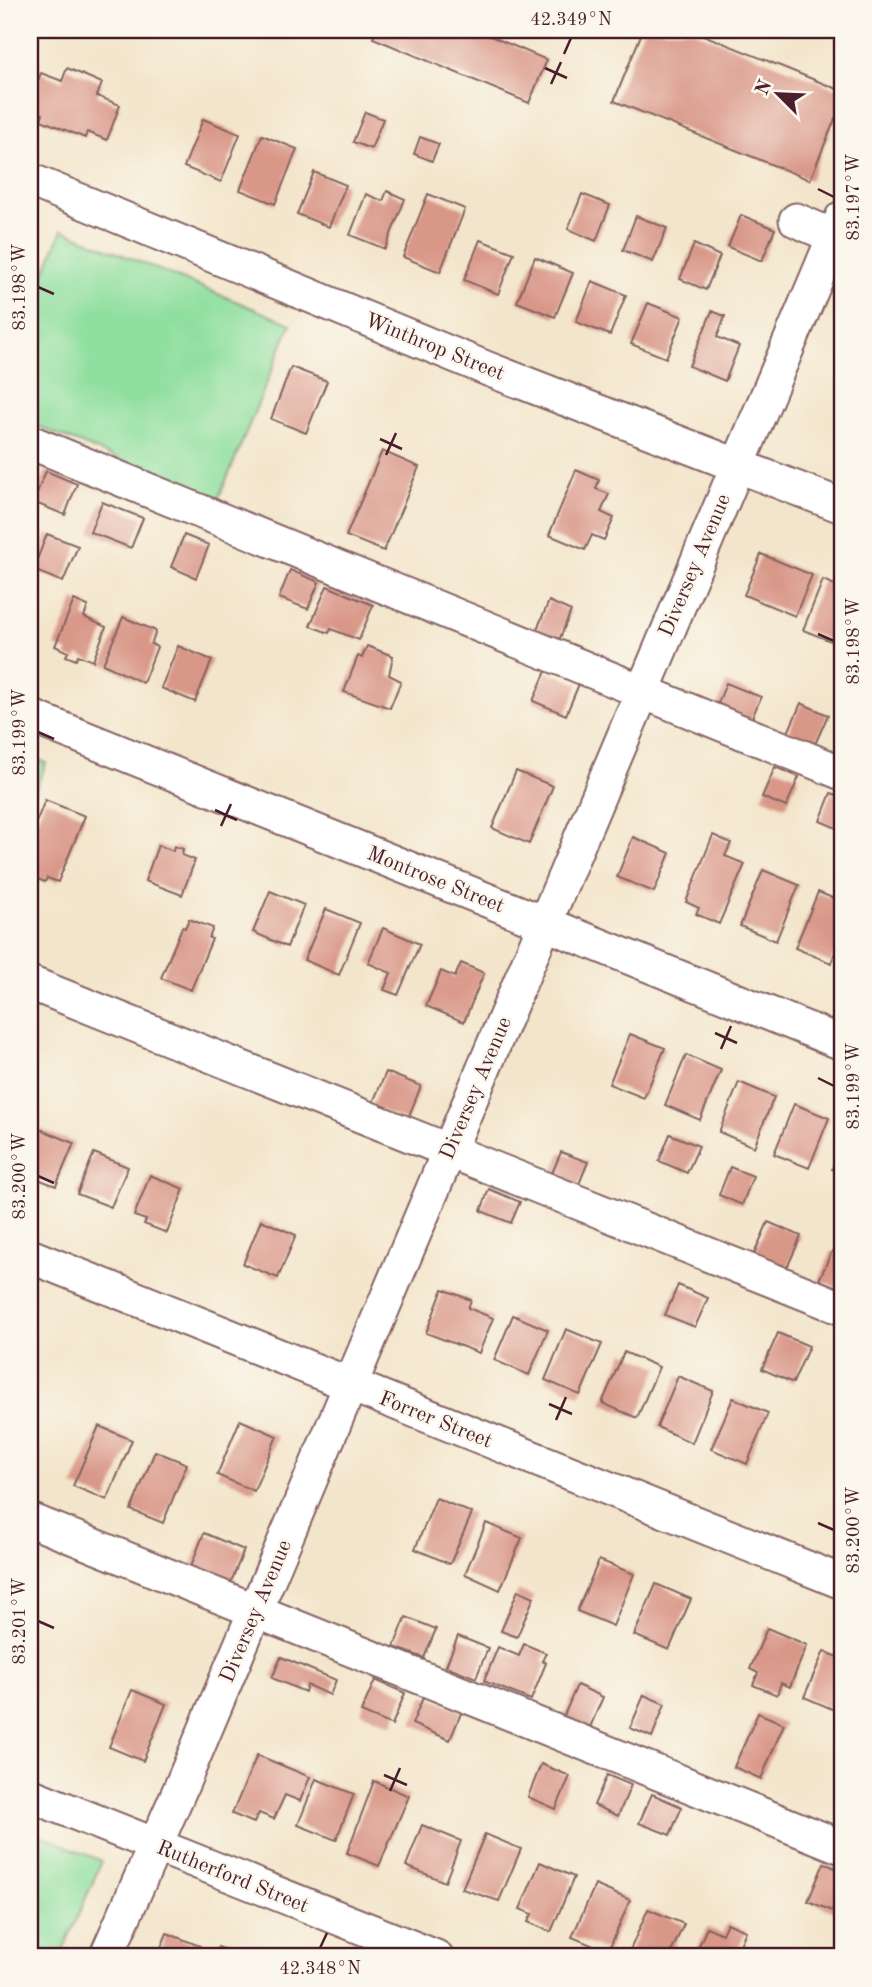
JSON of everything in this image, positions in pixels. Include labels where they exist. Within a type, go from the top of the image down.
[{"type":"street","name":"Winthrop Street","points":[[30,180],[488,369],[737,463],[842,506]]},
{"type":"street","points":[[796,220],[840,232]]},
{"type":"street","name":"Diversey Avenue","points":[[106,1957],[255,1611],[737,463],[840,232]]},
{"type":"street","points":[[30,442],[842,773]]},
{"type":"street","name":"Montrose Street","points":[[30,716],[842,1043]]},
{"type":"street","points":[[30,983],[842,1308]]},
{"type":"street","name":"Forrer Street","points":[[30,1256],[842,1582]]},
{"type":"street","points":[[30,1520],[842,1847]]},
{"type":"street","name":"Rutherford Street","points":[[30,1795],[436,1957]]},
{"type":"green space","points":[[62,230],[291,324],[218,500],[30,423],[30,309]]},
{"type":"green space","points":[[30,756],[46,763],[30,804]]},
{"type":"green space","points":[[30,1831],[102,1861],[60,1957],[30,1957]]},
{"type":"building","points":[[376,30],[476,30],[547,60],[529,103],[373,38]]},
{"type":"building","points":[[643,30],[691,30],[842,91],[842,102],[810,180],[614,101]]},
{"type":"building","points":[[67,68],[102,83],[97,96],[120,105],[107,140],[87,132],[85,138],[41,120],[43,114],[30,109],[30,100],[41,73],[62,81]]},
{"type":"building","points":[[365,112],[383,119],[371,149],[353,142]]},
{"type":"building","points":[[203,119],[240,134],[221,182],[184,167]]},
{"type":"building","points":[[262,135],[297,149],[275,204],[240,190]]},
{"type":"building","points":[[420,137],[439,144],[432,161],[414,154]]},
{"type":"building","points":[[314,172],[346,185],[329,227],[297,214]]},
{"type":"building","points":[[387,191],[405,199],[385,249],[350,235],[366,194],[383,201]]},
{"type":"building","points":[[428,194],[465,209],[440,272],[403,257]]},
{"type":"building","points":[[582,194],[610,205],[596,241],[568,229]]},
{"type":"building","points":[[741,215],[775,229],[762,261],[728,247]]},
{"type":"building","points":[[636,216],[667,228],[653,262],[623,250]]},
{"type":"building","points":[[480,240],[514,253],[498,294],[464,280]]},
{"type":"building","points":[[694,244],[720,256],[706,290],[680,279]]},
{"type":"building","points":[[535,257],[573,273],[555,317],[517,302]]},
{"type":"building","points":[[592,281],[626,295],[610,335],[576,322]]},
{"type":"building","points":[[648,303],[683,317],[666,358],[631,344]]},
{"type":"building","points":[[712,311],[725,316],[717,337],[739,346],[725,381],[689,366]]},
{"type":"building","points":[[291,367],[327,381],[306,433],[271,419]]},
{"type":"building","points":[[382,451],[419,467],[384,551],[346,536]]},
{"type":"building","points":[[576,470],[599,480],[596,489],[609,494],[601,512],[614,518],[604,540],[592,535],[585,550],[549,535]]},
{"type":"building","points":[[46,471],[77,484],[65,515],[33,502]]},
{"type":"building","points":[[102,502],[143,518],[131,548],[90,532]]},
{"type":"building","points":[[47,534],[78,546],[63,582],[33,570]]},
{"type":"building","points":[[184,535],[209,545],[196,578],[171,567]]},
{"type":"building","points":[[761,554],[812,575],[795,616],[744,595]]},
{"type":"building","points":[[290,570],[319,582],[308,609],[279,598]]},
{"type":"building","points":[[823,580],[842,588],[842,634],[838,644],[803,630]]},
{"type":"building","points":[[327,586],[373,605],[359,640],[331,629],[329,633],[310,626]]},
{"type":"building","points":[[74,600],[88,606],[84,617],[106,627],[93,661],[78,655],[76,660],[66,656],[68,652],[55,646]]},
{"type":"building","points":[[549,601],[571,611],[558,643],[535,634]]},
{"type":"building","points":[[123,617],[156,631],[151,644],[157,647],[143,683],[103,664]]},
{"type":"building","points":[[178,646],[212,660],[195,702],[161,688]]},
{"type":"building","points":[[367,646],[393,656],[389,675],[401,681],[390,708],[344,692],[358,656],[362,658]]},
{"type":"building","points":[[546,671],[579,684],[566,715],[533,701]]},
{"type":"building","points":[[726,683],[761,697],[751,720],[717,706]]},
{"type":"building","points":[[801,703],[828,715],[813,749],[786,737]]},
{"type":"building","points":[[775,767],[799,777],[786,807],[762,797]]},
{"type":"building","points":[[516,771],[553,786],[529,844],[492,828]]},
{"type":"building","points":[[831,793],[842,797],[841,830],[820,821]]},
{"type":"building","points":[[45,800],[85,816],[58,882],[47,878],[45,882],[30,876],[30,838]]},
{"type":"building","points":[[713,835],[731,843],[725,856],[745,864],[719,924],[696,914],[699,908],[686,902]]},
{"type":"building","points":[[633,837],[670,853],[654,892],[617,877]]},
{"type":"building","points":[[158,845],[173,851],[174,846],[183,849],[182,855],[195,860],[182,895],[145,881]]},
{"type":"building","points":[[763,870],[799,885],[776,941],[740,926]]},
{"type":"building","points":[[270,891],[304,905],[287,947],[253,932]]},
{"type":"building","points":[[818,892],[842,902],[842,935],[831,963],[795,948]]},
{"type":"building","points":[[326,909],[360,923],[339,975],[304,960]]},
{"type":"building","points":[[189,919],[213,928],[209,938],[212,939],[191,990],[161,978],[182,927],[185,928]]},
{"type":"building","points":[[383,928],[420,944],[398,995],[384,990],[391,973],[368,963]]},
{"type":"building","points":[[461,963],[484,973],[464,1022],[426,1006],[441,971],[455,977]]},
{"type":"building","points":[[630,1034],[665,1048],[644,1098],[609,1084]]},
{"type":"building","points":[[686,1055],[721,1070],[700,1120],[665,1105]]},
{"type":"building","points":[[386,1072],[421,1086],[407,1121],[371,1107]]},
{"type":"building","points":[[739,1082],[774,1097],[754,1147],[719,1132]]},
{"type":"building","points":[[794,1104],[829,1118],[809,1168],[774,1154]]},
{"type":"building","points":[[40,1129],[74,1143],[56,1186],[30,1176],[30,1154]]},
{"type":"building","points":[[670,1134],[699,1146],[687,1173],[659,1161]]},
{"type":"building","points":[[842,1145],[842,1173],[832,1169]]},
{"type":"building","points":[[561,1152],[588,1162],[577,1189],[550,1178]]},
{"type":"building","points":[[94,1153],[128,1167],[111,1207],[77,1194]]},
{"type":"building","points":[[730,1167],[753,1176],[742,1205],[719,1195]]},
{"type":"building","points":[[150,1175],[184,1189],[167,1233],[144,1224],[146,1220],[134,1216]]},
{"type":"building","points":[[489,1189],[520,1202],[511,1223],[481,1211]]},
{"type":"building","points":[[261,1220],[296,1235],[278,1278],[243,1264]]},
{"type":"building","points":[[768,1222],[801,1236],[787,1268],[754,1254]]},
{"type":"building","points":[[832,1251],[842,1256],[842,1290],[819,1280]]},
{"type":"building","points":[[678,1285],[708,1298],[695,1327],[665,1315]]},
{"type":"building","points":[[443,1289],[471,1300],[468,1308],[493,1318],[479,1353],[426,1333]]},
{"type":"building","points":[[513,1315],[548,1330],[529,1375],[494,1360]]},
{"type":"building","points":[[566,1329],[602,1344],[580,1395],[545,1380]]},
{"type":"building","points":[[778,1333],[809,1346],[793,1383],[762,1369]]},
{"type":"building","points":[[624,1352],[659,1367],[637,1418],[602,1403]]},
{"type":"building","points":[[678,1376],[713,1391],[692,1443],[657,1427]]},
{"type":"building","points":[[733,1398],[768,1413],[747,1464],[711,1449]]},
{"type":"building","points":[[240,1420],[277,1436],[254,1491],[217,1475]]},
{"type":"building","points":[[99,1426],[132,1440],[107,1500],[73,1486]]},
{"type":"building","points":[[155,1451],[187,1464],[163,1523],[131,1510]]},
{"type":"building","points":[[436,1498],[472,1513],[450,1564],[415,1549]]},
{"type":"building","points":[[486,1523],[522,1538],[500,1590],[465,1574]]},
{"type":"building","points":[[204,1533],[244,1550],[229,1587],[189,1571]]},
{"type":"building","points":[[599,1560],[634,1574],[613,1626],[577,1611]]},
{"type":"building","points":[[656,1584],[691,1599],[669,1650],[634,1635]]},
{"type":"building","points":[[518,1590],[534,1597],[517,1637],[501,1631]]},
{"type":"building","points":[[406,1617],[436,1629],[424,1658],[394,1647]]},
{"type":"building","points":[[767,1628],[807,1645],[790,1687],[781,1683],[777,1695],[753,1685],[758,1673],[750,1669]]},
{"type":"building","points":[[458,1636],[488,1648],[476,1678],[446,1666]]},
{"type":"building","points":[[524,1644],[546,1653],[542,1661],[546,1663],[531,1700],[484,1681],[498,1647],[519,1656]]},
{"type":"building","points":[[824,1651],[842,1659],[842,1705],[839,1712],[804,1697]]},
{"type":"building","points":[[281,1657],[336,1680],[330,1695],[307,1685],[305,1692],[272,1678]]},
{"type":"building","points":[[375,1680],[405,1693],[392,1725],[361,1712]]},
{"type":"building","points":[[577,1685],[603,1697],[588,1732],[562,1720]]},
{"type":"building","points":[[132,1690],[166,1704],[143,1761],[109,1747]]},
{"type":"building","points":[[424,1695],[462,1711],[450,1740],[412,1724]]},
{"type":"building","points":[[644,1695],[665,1704],[652,1737],[630,1728]]},
{"type":"building","points":[[758,1713],[784,1724],[761,1779],[734,1767]]},
{"type":"building","points":[[257,1755],[310,1777],[300,1801],[285,1795],[274,1819],[259,1813],[254,1823],[232,1814]]},
{"type":"building","points":[[541,1764],[570,1776],[556,1809],[528,1797]]},
{"type":"building","points":[[607,1775],[631,1785],[618,1816],[594,1805]]},
{"type":"building","points":[[316,1779],[354,1794],[336,1840],[298,1825]]},
{"type":"building","points":[[374,1781],[409,1796],[379,1866],[347,1853]]},
{"type":"building","points":[[652,1794],[682,1807],[670,1835],[639,1823]]},
{"type":"building","points":[[422,1825],[461,1841],[445,1882],[406,1866]]},
{"type":"building","points":[[485,1834],[521,1849],[499,1901],[462,1889]]},
{"type":"building","points":[[540,1862],[574,1877],[551,1932],[528,1922],[532,1914],[520,1909]]},
{"type":"building","points":[[824,1863],[842,1871],[842,1901],[837,1913],[808,1901]]},
{"type":"building","points":[[595,1885],[630,1900],[608,1952],[572,1937]]},
{"type":"building","points":[[648,1909],[684,1924],[669,1957],[627,1957]]},
{"type":"building","points":[[727,1923],[746,1931],[735,1957],[694,1957],[707,1927],[722,1934]]},
{"type":"building","points":[[167,1933],[200,1946],[196,1957],[157,1957]]},
{"type":"building","points":[[218,1947],[242,1957],[214,1957]]},
{"type":"building","points":[[761,1950],[779,1957],[758,1957]]}]
